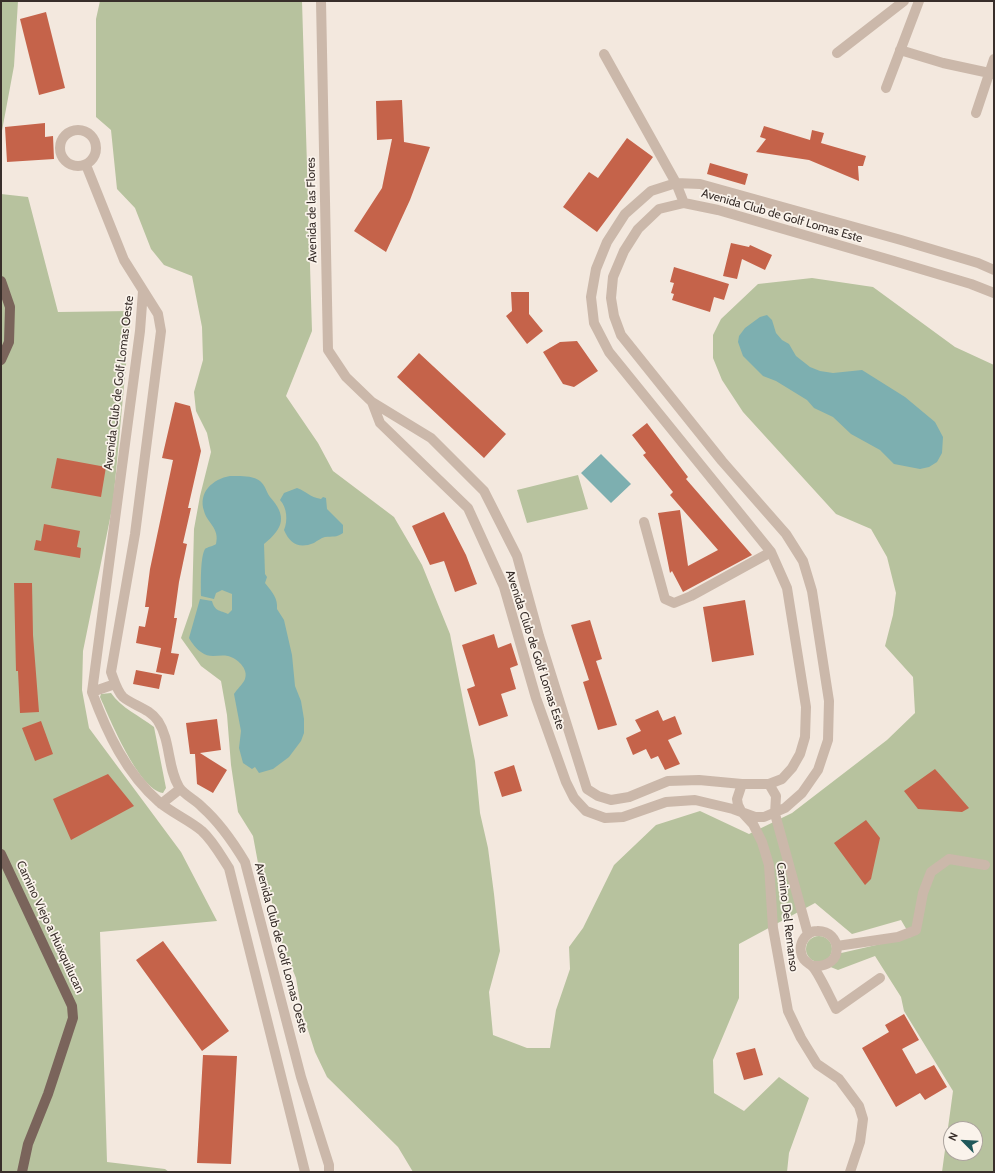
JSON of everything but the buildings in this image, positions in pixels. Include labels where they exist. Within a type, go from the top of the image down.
[{"type":"main road","points":[[1,281],[10,307],[9,342],[1,360]]},
{"type":"main road","name":"Camino Viejo a Huixquilucan","points":[[1,854],[72,1006],[72,1018],[48,1094],[28,1144],[22,1172]]},
{"type":"street","name":"Avenida de las Flores","points":[[321,1],[328,350],[346,377],[372,402]]},
{"type":"street","points":[[837,53],[904,1]]},
{"type":"street","points":[[886,88],[919,1]]},
{"type":"street","points":[[900,50],[944,63],[992,74]]},
{"type":"street","points":[[604,54],[676,183],[684,203]]},
{"type":"street","points":[[976,113],[992,74],[994,59]]},
{"type":"street","points":[[86,165],[124,260],[143,291]]},
{"type":"street","name":"Avenida Club de Golf Lomas Este","points":[[372,402],[431,438],[484,491],[517,556],[539,636],[587,789],[598,796],[611,800],[629,797],[668,781],[699,780],[742,784],[768,784],[782,779],[792,768],[800,754],[806,736],[806,707],[787,588],[771,552],[609,352],[594,323],[591,297],[596,269],[608,242],[625,214],[651,191],[676,183],[700,184],[901,240],[978,263],[994,270]]},
{"type":"street","name":"Avenida Club de Golf Lomas Este","points":[[372,402],[380,423],[468,508],[504,587],[536,698],[566,782],[574,798],[586,811],[605,818],[623,817],[666,802],[695,800],[755,817],[764,817],[775,814],[785,808],[802,793],[818,770],[828,740],[829,701],[812,591],[803,561],[786,534],[722,461],[621,335],[614,316],[611,298],[614,277],[618,264],[624,251],[638,229],[659,209],[684,203],[718,210],[894,261],[971,284],[994,293]]},
{"type":"street","name":"Avenida Club de Golf Lomas Oeste","points":[[143,291],[158,314],[161,331],[135,534],[111,672],[115,684],[122,696],[151,713],[158,720],[164,732],[174,775],[180,789],[208,812],[234,843],[245,862],[301,1077],[329,1165],[329,1172]]},
{"type":"street","name":"Avenida Club de Golf Lomas Oeste","points":[[143,291],[139,338],[92,692],[99,712],[122,760],[147,791],[161,804],[203,832],[229,868],[305,1172]]},
{"type":"street","points":[[644,522],[665,599],[674,603],[691,596],[771,552]]},
{"type":"street","points":[[92,692],[115,684]]},
{"type":"street","points":[[741,812],[737,799],[742,784]]},
{"type":"street","points":[[768,784],[776,796],[775,814],[808,934]]},
{"type":"street","points":[[161,804],[180,789]]},
{"type":"street","name":"Camino Del Remanso","points":[[741,812],[753,824],[762,842],[769,864],[773,928],[788,1011],[801,1038],[817,1064],[839,1079],[859,1106],[863,1119],[860,1142],[850,1172]]},
{"type":"street","points":[[837,946],[898,937],[916,930],[923,893],[931,872],[949,859],[985,865]]},
{"type":"street","points":[[813,966],[822,967],[831,963],[836,955],[837,946],[829,933],[815,931],[808,934],[803,939],[800,952],[803,958],[813,966],[836,1009],[880,978]]},
{"type":"green space","points":[[1,1],[18,1],[14,66],[1,136]]},
{"type":"green space","points":[[100,1],[302,1],[312,331],[286,396],[318,443],[333,471],[394,517],[422,565],[450,634],[475,761],[480,813],[488,848],[494,894],[500,951],[489,992],[493,1035],[527,1048],[550,1048],[556,1010],[570,969],[569,947],[583,928],[614,865],[656,825],[700,811],[749,834],[792,813],[887,740],[915,713],[913,677],[885,646],[893,615],[896,593],[887,557],[871,529],[836,514],[743,412],[722,380],[713,358],[713,335],[721,319],[758,284],[812,278],[873,287],[955,347],[994,365],[994,1172],[942,1172],[943,1161],[983,1161],[983,1121],[949,1121],[953,1091],[904,1011],[901,997],[875,956],[838,970],[828,966],[837,954],[911,937],[901,920],[852,934],[815,903],[739,944],[739,998],[713,1060],[714,1093],[744,1111],[779,1077],[809,1098],[789,1153],[787,1172],[413,1172],[398,1147],[327,1077],[315,1052],[301,1008],[296,978],[278,934],[271,898],[258,863],[253,836],[238,812],[231,765],[227,715],[221,681],[201,666],[181,638],[192,606],[194,529],[200,496],[211,452],[207,433],[196,411],[194,392],[203,360],[202,327],[192,276],[164,265],[151,249],[135,208],[117,189],[111,130],[96,117],[96,19]]},
{"type":"green space","points":[[1,194],[28,197],[58,312],[131,311],[113,504],[83,651],[82,690],[89,728],[181,852],[217,921],[100,932],[107,1162],[165,1169],[169,1172],[1,1172]]},
{"type":"green space","points":[[578,475],[588,509],[527,523],[517,490]]},
{"type":"green space","points":[[111,693],[125,707],[154,727],[166,788],[163,793],[154,789],[144,779],[126,752],[100,697],[101,694]]},
{"type":"green space","points":[[819,936],[828,940],[832,949],[828,958],[819,962],[810,958],[806,949],[810,940]]},
{"type":"water","points":[[767,315],[772,320],[776,333],[782,340],[789,344],[796,356],[810,367],[820,371],[833,373],[862,370],[905,397],[935,422],[943,437],[942,453],[937,462],[929,467],[920,469],[894,464],[880,450],[851,434],[833,417],[814,408],[807,400],[776,381],[763,376],[743,356],[738,342],[739,336],[745,328],[760,317]]},
{"type":"water","points":[[601,454],[631,484],[611,503],[581,473]]},
{"type":"water","points":[[230,476],[249,477],[260,481],[279,510],[281,516],[281,522],[276,533],[264,544],[265,574],[267,577],[265,583],[274,595],[277,602],[277,609],[284,620],[292,655],[295,686],[301,701],[304,719],[304,733],[301,741],[289,757],[273,769],[259,773],[255,767],[252,769],[243,763],[239,748],[241,731],[234,694],[245,679],[246,675],[244,668],[231,657],[211,656],[204,654],[196,648],[189,638],[200,599],[212,601],[216,609],[228,614],[232,610],[232,594],[222,590],[216,593],[214,599],[201,596],[203,553],[206,548],[216,544],[217,538],[215,530],[204,511],[203,498],[205,492],[213,483]]},
{"type":"water","points":[[297,488],[314,497],[321,499],[323,497],[326,498],[327,509],[343,525],[343,533],[341,535],[324,537],[309,545],[299,545],[289,539],[284,530],[286,514],[284,506],[280,500],[284,493]]}]
